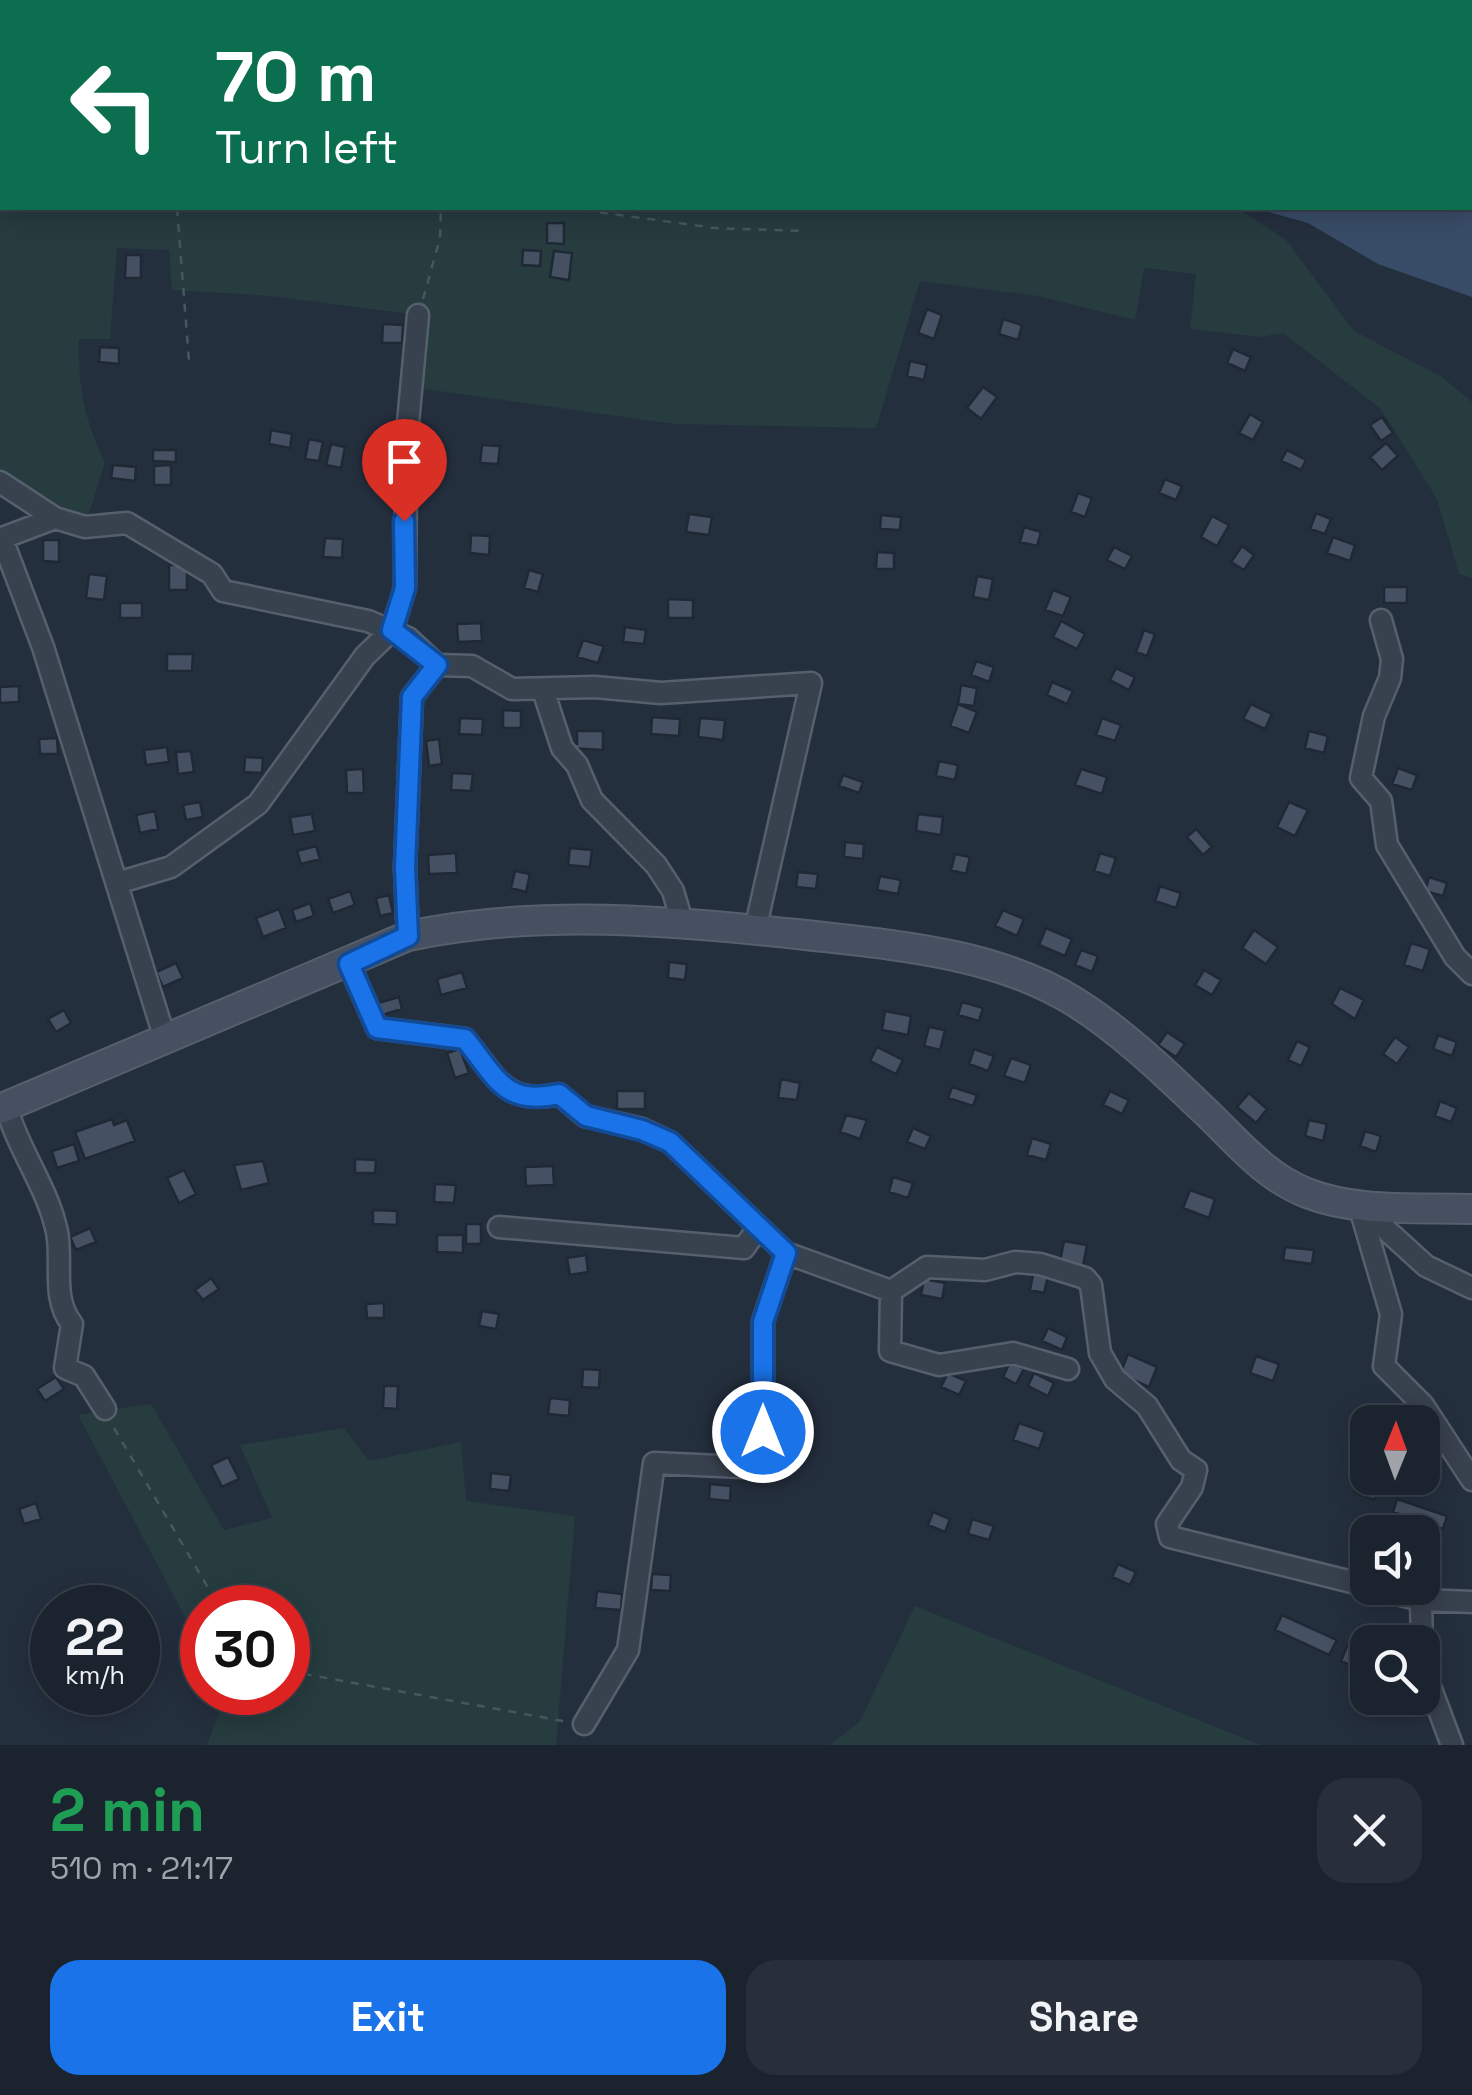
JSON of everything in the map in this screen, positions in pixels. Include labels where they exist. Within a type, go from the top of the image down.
[{"type":"main road","points":[[3,1108],[408,936],[462,924],[560,916],[682,922],[945,954],[1026,977],[1076,1002],[1170,1078],[1272,1176],[1310,1194],[1359,1205],[1472,1209]]},
{"type":"street","points":[[116,883],[171,867],[258,804],[365,656],[392,630],[405,588],[406,486],[413,464],[408,423],[418,315]]},
{"type":"street","points":[[0,482],[55,518],[86,527],[127,523],[212,574],[222,591],[392,630],[437,665],[472,666],[512,689],[595,687],[661,693],[810,683],[755,930]]},
{"type":"street","points":[[55,518],[1,539],[43,647],[165,1039]]},
{"type":"street","points":[[1381,620],[1392,658],[1390,678],[1374,716],[1361,778],[1381,801],[1387,845],[1443,930],[1455,956],[1472,974]]},
{"type":"street","points":[[408,936],[405,867],[412,697],[437,665]]},
{"type":"street","points":[[543,690],[562,748],[577,765],[592,800],[656,864],[673,891],[682,922]]},
{"type":"street","points":[[349,964],[377,1028],[465,1039],[510,1094],[531,1100],[559,1094],[586,1116],[642,1130],[670,1142],[786,1253],[891,1291]]},
{"type":"street","points":[[3,1108],[57,1232],[63,1313],[72,1324],[65,1368],[84,1376],[105,1409]]},
{"type":"street","points":[[1359,1205],[1426,1266],[1472,1288]]},
{"type":"street","points":[[1359,1205],[1391,1314],[1384,1366],[1422,1404],[1472,1480]]},
{"type":"street","points":[[499,1227],[744,1248],[758,1228]]},
{"type":"street","points":[[584,1724],[628,1650],[654,1463],[762,1468],[763,1322],[786,1253]]},
{"type":"street","points":[[891,1291],[927,1267],[986,1270],[1015,1262],[1040,1264],[1085,1278],[1091,1285],[1100,1353],[1115,1379],[1147,1406],[1180,1460],[1196,1470],[1192,1487],[1167,1524],[1170,1538],[1350,1582]]},
{"type":"street","points":[[891,1291],[890,1350],[939,1365],[1013,1353],[1068,1368]]},
{"type":"street","points":[[1440,1601],[1472,1602]]},
{"type":"street","points":[[1440,1713],[1452,1745]]},
{"type":"path","points":[[176,210],[189,360]]},
{"type":"path","points":[[418,315],[440,238],[441,210]]},
{"type":"path","points":[[583,210],[715,228],[803,231]]},
{"type":"path","points":[[105,1409],[207,1585]]},
{"type":"path","points":[[310,1676],[584,1724]]},
{"type":"green space","points":[[0,210],[1240,210],[1286,240],[1354,331],[1442,377],[1472,402],[1472,578],[1459,574],[1437,499],[1381,409],[1283,333],[1260,337],[1190,329],[1196,274],[1144,268],[1135,320],[1038,296],[920,281],[876,428],[675,424],[410,387],[418,315],[271,296],[172,290],[169,250],[117,248],[110,339],[79,339],[84,402],[105,462],[85,527],[0,482]]},
{"type":"green space","points":[[151,1404],[224,1530],[272,1518],[240,1445],[344,1428],[369,1461],[461,1442],[466,1501],[575,1516],[556,1745],[207,1745],[218,1715],[310,1715],[310,1585],[180,1585],[180,1607],[78,1415]]},
{"type":"green space","points":[[915,1606],[1261,1745],[830,1745],[860,1721]]},
{"type":"water","points":[[1261,210],[1472,210],[1472,297],[1378,264],[1308,223]]},
{"type":"building","points":[[547,223],[564,223],[564,244],[547,243]]},
{"type":"building","points":[[523,250],[541,251],[540,266],[522,265]]},
{"type":"building","points":[[554,251],[572,253],[569,280],[550,277]]},
{"type":"building","points":[[126,255],[141,255],[141,278],[125,278]]},
{"type":"building","points":[[927,309],[942,315],[934,339],[918,333]]},
{"type":"building","points":[[1003,319],[1022,325],[1018,340],[999,334]]},
{"type":"building","points":[[383,324],[403,325],[402,343],[382,343]]},
{"type":"building","points":[[100,347],[119,348],[119,364],[99,362]]},
{"type":"building","points":[[1233,349],[1251,357],[1245,371],[1227,363]]},
{"type":"building","points":[[910,361],[927,365],[924,380],[907,376]]},
{"type":"building","points":[[983,387],[997,397],[981,419],[967,408]]},
{"type":"building","points":[[1250,414],[1263,422],[1253,440],[1239,433]]},
{"type":"building","points":[[1382,417],[1393,433],[1381,441],[1370,425]]},
{"type":"building","points":[[271,430],[292,434],[290,448],[269,444]]},
{"type":"building","points":[[309,439],[323,442],[319,461],[305,459]]},
{"type":"building","points":[[1386,443],[1398,456],[1382,470],[1370,457]]},
{"type":"building","points":[[331,444],[345,447],[341,468],[326,465]]},
{"type":"building","points":[[482,445],[500,446],[498,464],[480,463]]},
{"type":"building","points":[[153,450],[176,450],[176,462],[153,461]]},
{"type":"building","points":[[1287,450],[1306,460],[1301,470],[1281,461]]},
{"type":"building","points":[[113,465],[136,467],[135,481],[111,478]]},
{"type":"building","points":[[171,465],[171,485],[154,485],[154,466]]},
{"type":"building","points":[[1165,479],[1182,486],[1176,500],[1159,493]]},
{"type":"building","points":[[1078,493],[1092,498],[1085,517],[1071,512]]},
{"type":"building","points":[[1316,513],[1331,519],[1325,534],[1310,529]]},
{"type":"building","points":[[689,514],[712,517],[709,535],[686,532]]},
{"type":"building","points":[[881,515],[901,517],[900,530],[880,529]]},
{"type":"building","points":[[1212,516],[1229,525],[1217,546],[1201,537]]},
{"type":"building","points":[[1024,527],[1041,532],[1037,546],[1020,542]]},
{"type":"building","points":[[471,535],[490,536],[489,555],[470,553]]},
{"type":"building","points":[[1333,537],[1355,545],[1350,561],[1327,553]]},
{"type":"building","points":[[325,538],[343,539],[342,558],[323,557]]},
{"type":"building","points":[[43,540],[59,540],[59,562],[43,561]]},
{"type":"building","points":[[1242,546],[1254,555],[1244,570],[1231,562]]},
{"type":"building","points":[[1114,547],[1132,556],[1125,569],[1107,560]]},
{"type":"building","points":[[877,552],[894,553],[894,569],[876,569]]},
{"type":"building","points":[[169,565],[187,565],[187,590],[169,590]]},
{"type":"building","points":[[529,570],[543,574],[538,592],[524,588]]},
{"type":"building","points":[[89,574],[107,576],[104,600],[86,598]]},
{"type":"building","points":[[977,576],[993,579],[989,600],[973,597]]},
{"type":"building","points":[[1384,587],[1407,587],[1407,603],[1384,603]]},
{"type":"building","points":[[1053,590],[1071,597],[1063,616],[1045,610]]},
{"type":"building","points":[[668,599],[693,600],[693,618],[668,618]]},
{"type":"building","points":[[120,603],[142,603],[142,618],[120,618]]},
{"type":"building","points":[[1061,621],[1085,634],[1077,649],[1053,637]]},
{"type":"building","points":[[481,623],[482,641],[458,642],[457,624]]},
{"type":"building","points":[[625,627],[646,630],[644,644],[623,642]]},
{"type":"building","points":[[1144,630],[1155,634],[1147,656],[1136,652]]},
{"type":"building","points":[[583,640],[604,646],[598,663],[577,657]]},
{"type":"building","points":[[167,654],[193,654],[192,671],[167,671]]},
{"type":"building","points":[[976,661],[994,667],[989,682],[971,675]]},
{"type":"building","points":[[1116,668],[1135,677],[1129,690],[1110,680]]},
{"type":"building","points":[[1052,682],[1073,691],[1067,704],[1047,695]]},
{"type":"building","points":[[961,685],[977,688],[974,706],[958,704]]},
{"type":"building","points":[[19,686],[19,702],[0,703],[0,687]]},
{"type":"building","points":[[958,704],[977,712],[969,733],[950,726]]},
{"type":"building","points":[[1251,704],[1272,714],[1265,729],[1243,719]]},
{"type":"building","points":[[503,710],[521,711],[521,728],[503,728]]},
{"type":"building","points":[[652,717],[680,719],[679,736],[651,734]]},
{"type":"building","points":[[460,718],[483,719],[482,735],[459,734]]},
{"type":"building","points":[[700,718],[725,720],[723,740],[698,737]]},
{"type":"building","points":[[1102,718],[1121,725],[1115,741],[1096,735]]},
{"type":"building","points":[[577,731],[603,731],[603,750],[568,748],[569,744],[577,744]]},
{"type":"building","points":[[1309,731],[1328,736],[1324,753],[1305,748]]},
{"type":"building","points":[[57,738],[58,754],[40,754],[39,739]]},
{"type":"building","points":[[439,739],[442,764],[429,766],[426,741]]},
{"type":"building","points":[[167,747],[169,762],[146,765],[144,750]]},
{"type":"building","points":[[191,751],[194,772],[178,774],[176,752]]},
{"type":"building","points":[[245,757],[263,758],[262,773],[244,772]]},
{"type":"building","points":[[939,761],[958,765],[955,780],[936,776]]},
{"type":"building","points":[[1398,768],[1417,775],[1412,790],[1392,784]]},
{"type":"building","points":[[363,769],[364,793],[347,793],[346,770]]},
{"type":"building","points":[[1081,769],[1107,777],[1102,794],[1075,785]]},
{"type":"building","points":[[452,773],[473,774],[471,791],[451,790]]},
{"type":"building","points":[[843,775],[863,782],[859,793],[839,786]]},
{"type":"building","points":[[200,802],[203,817],[186,820],[183,805]]},
{"type":"building","points":[[1289,802],[1308,810],[1295,836],[1277,827]]},
{"type":"building","points":[[155,811],[158,829],[140,833],[136,815]]},
{"type":"building","points":[[312,814],[315,831],[293,835],[290,817]]},
{"type":"building","points":[[918,814],[943,817],[941,835],[916,831]]},
{"type":"building","points":[[1196,829],[1212,847],[1203,855],[1187,837]]},
{"type":"building","points":[[845,842],[864,844],[863,859],[844,857]]},
{"type":"building","points":[[316,846],[320,859],[301,864],[297,851]]},
{"type":"building","points":[[570,848],[592,850],[590,867],[568,865]]},
{"type":"building","points":[[456,853],[457,873],[429,874],[428,855]]},
{"type":"building","points":[[1100,853],[1116,858],[1110,876],[1094,871]]},
{"type":"building","points":[[955,854],[970,857],[966,874],[951,870]]},
{"type":"building","points":[[515,871],[530,874],[526,892],[511,888]]},
{"type":"building","points":[[798,872],[818,874],[816,889],[796,887]]},
{"type":"building","points":[[880,876],[901,880],[898,894],[877,890]]},
{"type":"building","points":[[1429,877],[1447,883],[1443,896],[1425,891]]},
{"type":"building","points":[[1160,886],[1181,893],[1176,908],[1155,901]]},
{"type":"building","points":[[350,891],[355,905],[333,913],[328,899]]},
{"type":"building","points":[[389,895],[393,913],[380,916],[376,898]]},
{"type":"building","points":[[310,903],[314,916],[296,922],[292,910]]},
{"type":"building","points":[[279,909],[286,928],[263,937],[256,918]]},
{"type":"building","points":[[1003,910],[1024,919],[1017,936],[995,926]]},
{"type":"building","points":[[1046,928],[1072,939],[1065,956],[1039,945]]},
{"type":"building","points":[[1254,930],[1278,947],[1266,964],[1242,948]]},
{"type":"building","points":[[1411,943],[1430,949],[1423,971],[1404,965]]},
{"type":"building","points":[[1081,950],[1098,956],[1092,972],[1075,965]]},
{"type":"building","points":[[669,962],[687,964],[685,980],[668,978]]},
{"type":"building","points":[[176,963],[183,978],[163,987],[156,972]]},
{"type":"building","points":[[1204,970],[1221,980],[1212,995],[1195,985]]},
{"type":"building","points":[[462,972],[467,988],[441,995],[437,979]]},
{"type":"building","points":[[1340,988],[1364,1000],[1355,1019],[1332,1004]]},
{"type":"building","points":[[399,997],[402,1009],[382,1015],[378,1003]]},
{"type":"building","points":[[962,1002],[983,1008],[979,1021],[958,1015]]},
{"type":"building","points":[[64,1010],[71,1023],[56,1032],[48,1019]]},
{"type":"building","points":[[885,1011],[911,1016],[908,1035],[882,1030]]},
{"type":"building","points":[[929,1027],[945,1030],[940,1050],[924,1046]]},
{"type":"building","points":[[1167,1032],[1185,1044],[1176,1057],[1158,1045]]},
{"type":"building","points":[[1438,1035],[1457,1042],[1452,1056],[1433,1049]]},
{"type":"building","points":[[1395,1037],[1409,1047],[1397,1064],[1383,1054]]},
{"type":"building","points":[[1297,1041],[1310,1047],[1301,1066],[1288,1060]]},
{"type":"building","points":[[877,1047],[903,1060],[896,1074],[870,1061]]},
{"type":"building","points":[[460,1049],[469,1073],[455,1078],[447,1053]]},
{"type":"building","points":[[974,1049],[994,1056],[988,1071],[969,1064]]},
{"type":"building","points":[[1011,1058],[1031,1065],[1025,1083],[1004,1076]]},
{"type":"building","points":[[781,1079],[800,1083],[797,1100],[778,1098]]},
{"type":"building","points":[[952,1087],[977,1095],[973,1106],[948,1098]]},
{"type":"building","points":[[617,1091],[645,1091],[645,1109],[617,1109]]},
{"type":"building","points":[[1110,1091],[1129,1100],[1122,1114],[1103,1105]]},
{"type":"building","points":[[1249,1093],[1267,1109],[1256,1123],[1237,1107]]},
{"type":"building","points":[[1440,1101],[1457,1108],[1451,1122],[1435,1116]]},
{"type":"building","points":[[846,1115],[867,1120],[860,1139],[840,1132]]},
{"type":"building","points":[[112,1119],[114,1125],[127,1120],[135,1141],[85,1159],[75,1132]]},
{"type":"building","points":[[1309,1120],[1327,1124],[1323,1141],[1305,1136]]},
{"type":"building","points":[[913,1128],[931,1136],[925,1149],[907,1142]]},
{"type":"building","points":[[1365,1131],[1381,1136],[1376,1152],[1360,1146]]},
{"type":"building","points":[[1032,1138],[1051,1144],[1046,1160],[1027,1155]]},
{"type":"building","points":[[74,1144],[79,1161],[57,1168],[52,1151]]},
{"type":"building","points":[[355,1159],[376,1160],[375,1173],[355,1173]]},
{"type":"building","points":[[263,1161],[269,1183],[241,1190],[234,1165]]},
{"type":"building","points":[[553,1166],[554,1185],[526,1186],[525,1167]]},
{"type":"building","points":[[184,1170],[196,1194],[179,1203],[167,1178]]},
{"type":"building","points":[[893,1177],[913,1183],[908,1198],[889,1192]]},
{"type":"building","points":[[435,1184],[456,1185],[454,1203],[434,1202]]},
{"type":"building","points":[[1190,1190],[1215,1199],[1209,1218],[1183,1208]]},
{"type":"building","points":[[373,1210],[397,1211],[397,1225],[373,1224]]},
{"type":"building","points":[[466,1224],[481,1224],[481,1244],[466,1244]]},
{"type":"building","points":[[90,1228],[96,1242],[76,1250],[70,1237]]},
{"type":"building","points":[[437,1235],[463,1235],[463,1253],[437,1252]]},
{"type":"building","points":[[1064,1241],[1087,1245],[1083,1266],[1060,1261]]},
{"type":"building","points":[[1285,1247],[1314,1250],[1312,1264],[1283,1260]]},
{"type":"building","points":[[586,1255],[588,1272],[570,1275],[567,1258]]},
{"type":"building","points":[[1034,1269],[1049,1272],[1044,1293],[1030,1290]]},
{"type":"building","points":[[211,1278],[219,1289],[203,1300],[195,1290]]},
{"type":"building","points":[[924,1279],[945,1283],[942,1299],[921,1295]]},
{"type":"building","points":[[384,1303],[384,1318],[367,1318],[366,1304]]},
{"type":"building","points":[[482,1311],[499,1314],[496,1329],[479,1326]]},
{"type":"building","points":[[1048,1328],[1067,1337],[1062,1350],[1042,1341]]},
{"type":"building","points":[[1128,1354],[1157,1367],[1149,1387],[1120,1374]]},
{"type":"building","points":[[1256,1356],[1279,1364],[1273,1381],[1250,1373]]},
{"type":"building","points":[[1010,1362],[1024,1369],[1016,1384],[1003,1377]]},
{"type":"building","points":[[583,1369],[600,1370],[599,1388],[582,1387]]},
{"type":"building","points":[[948,1373],[966,1381],[959,1395],[941,1387]]},
{"type":"building","points":[[1034,1373],[1054,1383],[1048,1396],[1028,1386]]},
{"type":"building","points":[[56,1377],[64,1389],[45,1401],[37,1389]]},
{"type":"building","points":[[384,1386],[398,1386],[397,1409],[383,1408]]},
{"type":"building","points":[[550,1398],[570,1400],[569,1416],[548,1414]]},
{"type":"building","points":[[1019,1423],[1045,1432],[1039,1449],[1013,1440]]},
{"type":"building","points":[[228,1457],[239,1479],[222,1487],[211,1465]]},
{"type":"building","points":[[491,1473],[511,1475],[509,1491],[490,1489]]},
{"type":"building","points":[[710,1484],[731,1486],[730,1501],[709,1499]]},
{"type":"building","points":[[1397,1499],[1447,1516],[1443,1529],[1440,1515],[1393,1512]]},
{"type":"building","points":[[36,1503],[41,1519],[24,1524],[19,1509]]},
{"type":"building","points":[[933,1512],[950,1519],[945,1532],[928,1525]]},
{"type":"building","points":[[972,1519],[994,1526],[989,1540],[968,1534]]},
{"type":"building","points":[[1118,1564],[1136,1572],[1130,1585],[1112,1577]]},
{"type":"building","points":[[652,1574],[671,1575],[670,1591],[651,1590]]},
{"type":"building","points":[[597,1591],[622,1594],[621,1610],[595,1608]]},
{"type":"building","points":[[1282,1615],[1337,1640],[1329,1655],[1275,1630]]},
{"type":"building","points":[[1348,1644],[1350,1645],[1350,1665],[1341,1661]]},
{"type":"route","points":[[404,521],[405,588],[392,630],[408,638],[437,665],[412,697],[405,867],[408,936],[349,964],[377,1028],[465,1039],[510,1094],[531,1100],[559,1094],[586,1116],[642,1130],[670,1142],[786,1253],[763,1322],[763,1432]]}]
